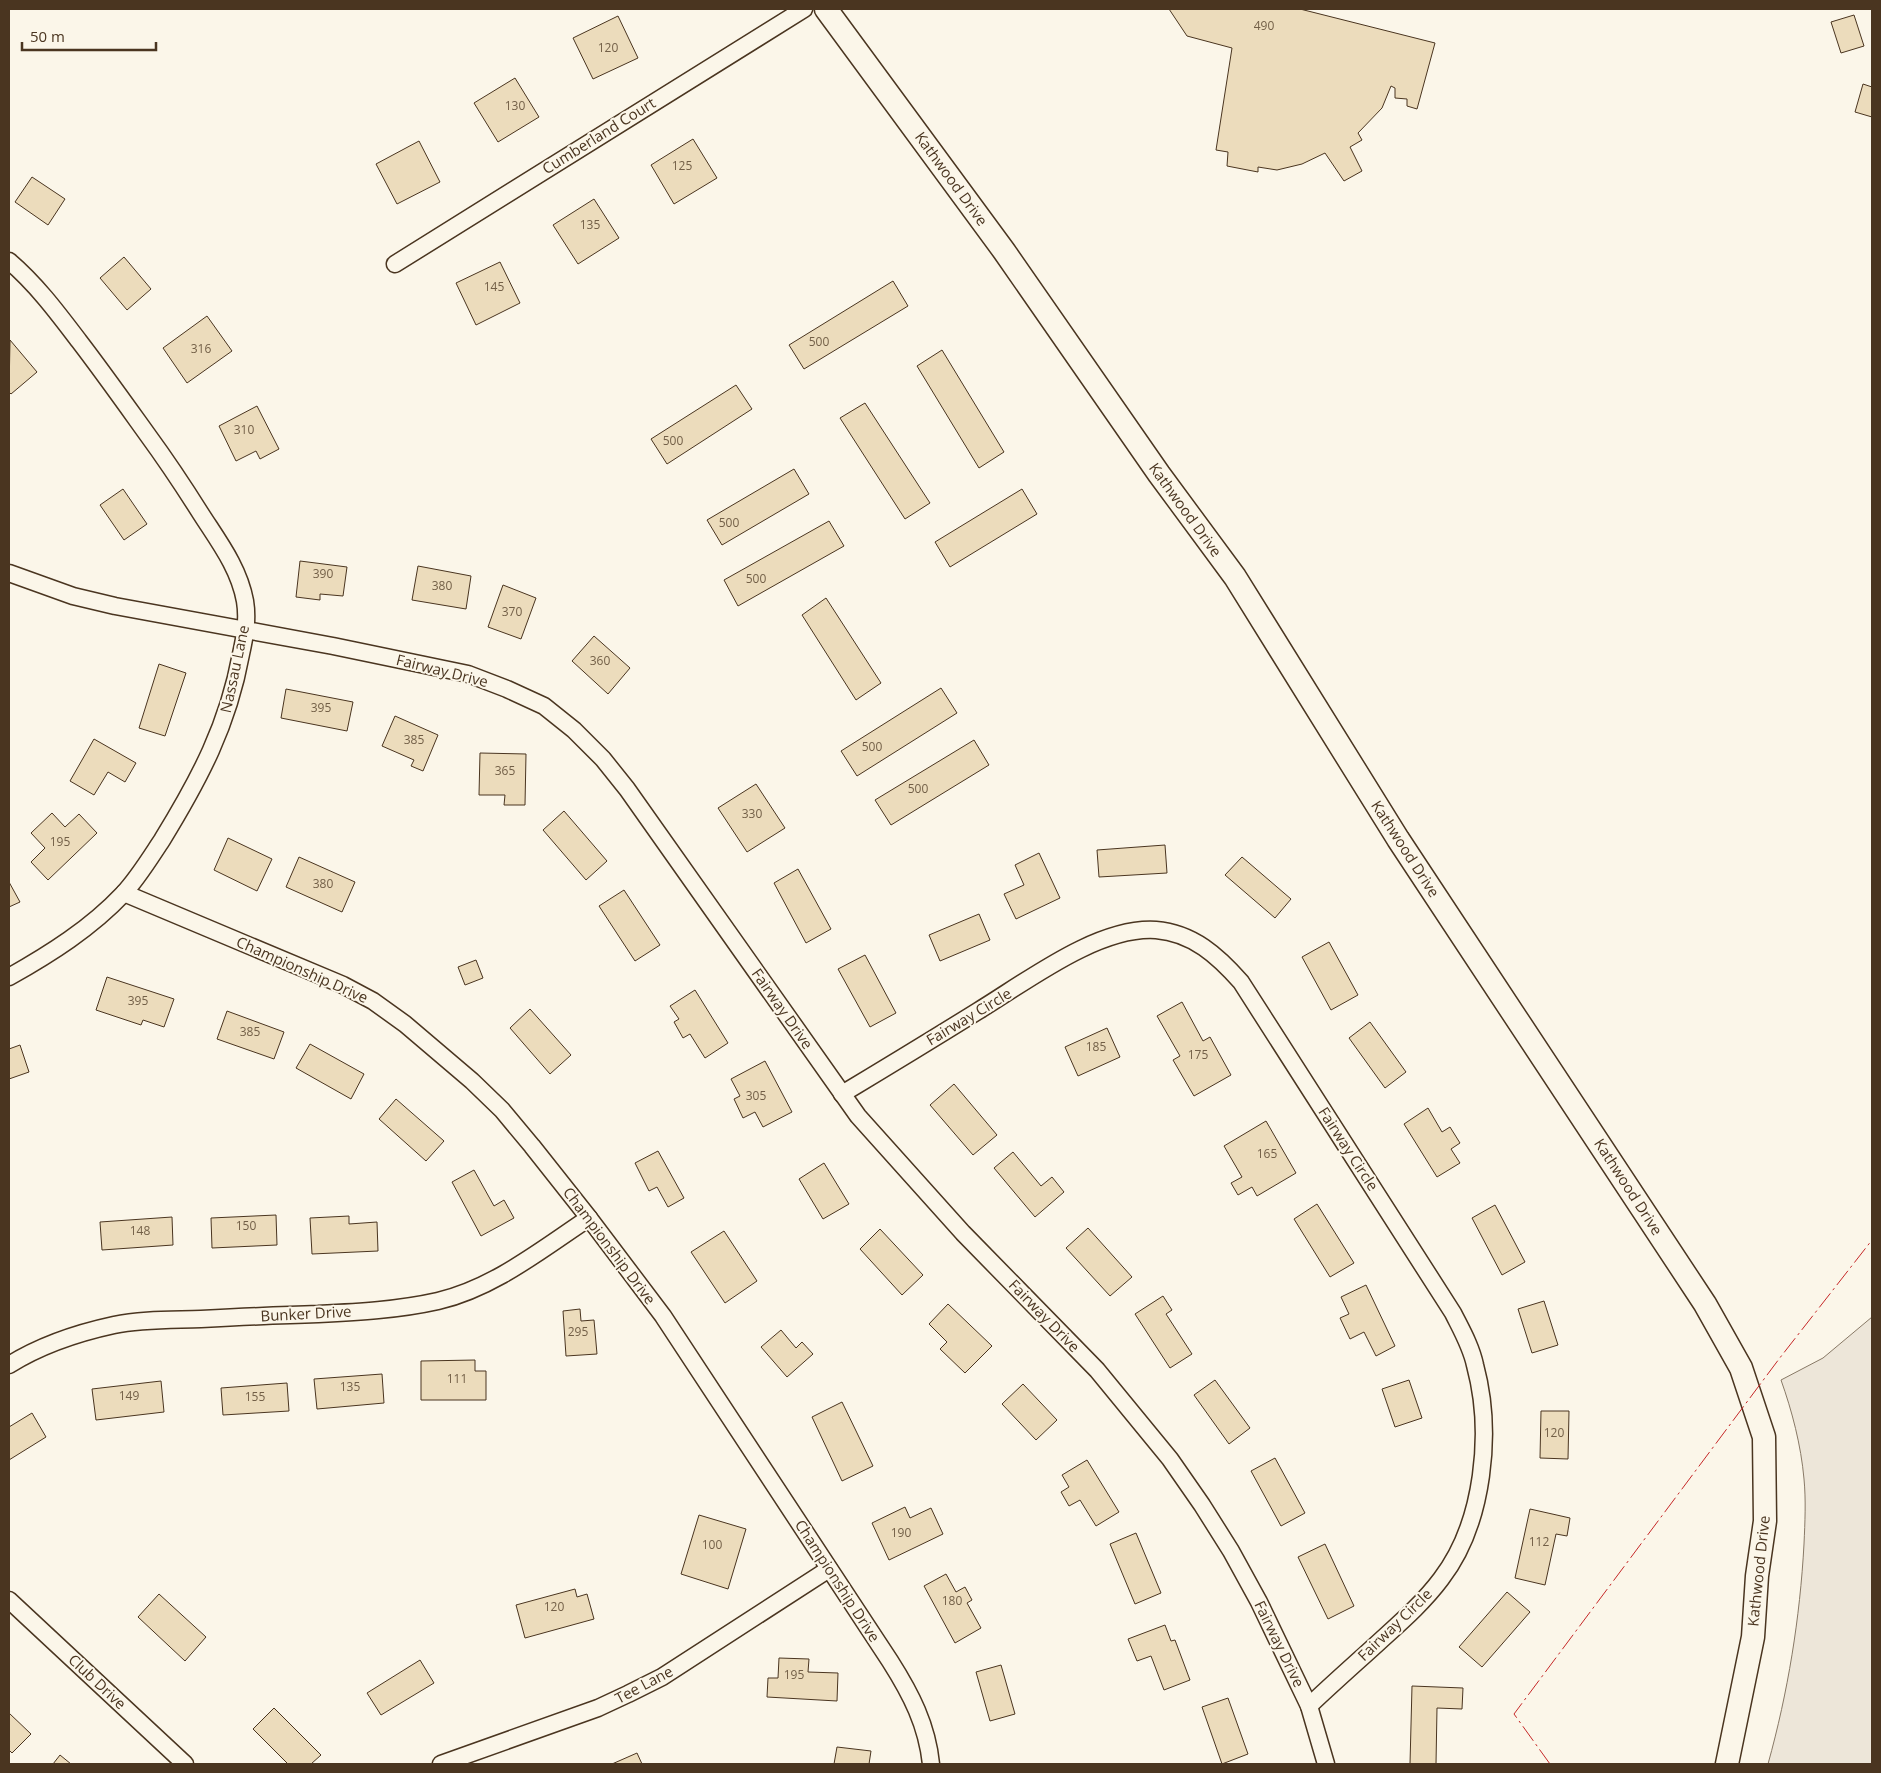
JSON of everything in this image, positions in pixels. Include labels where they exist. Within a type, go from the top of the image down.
[{"type":"street","name":"Cumberland Court","points":[[395,264],[804,9]]},
{"type":"street","name":"Kathwood Drive","points":[[826,9],[1004,251],[1159,474],[1234,577],[1398,839],[1705,1304],[1741,1368],[1764,1437],[1765,1521],[1757,1576],[1752,1637],[1727,1764]]},
{"type":"street","name":"Nassau Lane","points":[[9,261],[28,277],[50,302],[172,469],[226,551],[233,565],[245,602],[246,631],[228,710],[214,746],[199,778],[152,856],[124,893],[66,942],[9,977]]},
{"type":"street","name":"Fairway Drive","points":[[9,573],[81,598],[468,674],[544,706],[574,730],[603,759],[627,789],[842,1094],[869,1129],[963,1233],[1096,1370],[1170,1459],[1231,1551],[1259,1602],[1309,1706],[1326,1764]]},
{"type":"street","name":"Championship Drive","points":[[124,893],[343,985],[373,1001],[420,1036],[502,1110],[590,1218],[663,1316],[910,1692],[922,1722],[929,1749],[930,1764]]},
{"type":"street","name":"Fairway Circle","points":[[842,1094],[1068,956],[1112,937],[1155,930],[1178,934],[1204,946],[1222,961],[1241,982],[1452,1313],[1466,1338],[1475,1363],[1481,1390],[1484,1420],[1480,1481],[1472,1517],[1459,1549],[1442,1578],[1414,1610],[1309,1706]]},
{"type":"street","name":"Bunker Drive","points":[[9,1365],[50,1343],[115,1325],[153,1321],[363,1312],[439,1301],[470,1290],[508,1271],[590,1218]]},
{"type":"street","name":"Tee Lane","points":[[441,1764],[598,1708],[662,1677],[829,1569]]},
{"type":"street","name":"Club Drive","points":[[9,1600],[185,1764]]},
{"type":"shaded area","points":[[1872,1317],[1872,1764],[1768,1764],[1782,1710],[1792,1655],[1800,1599],[1805,1528],[1803,1466],[1792,1416],[1781,1380],[1823,1358]]},
{"type":"building","points":[[1169,9],[1300,9],[1435,43],[1417,109],[1407,106],[1407,99],[1395,98],[1395,88],[1391,86],[1382,108],[1358,133],[1362,140],[1350,147],[1362,171],[1344,181],[1325,153],[1302,164],[1277,170],[1258,167],[1258,172],[1227,166],[1228,152],[1216,150],[1232,48],[1187,36]]},
{"type":"building","points":[[1854,15],[1864,46],[1841,53],[1831,22]]},
{"type":"building","points":[[618,16],[638,58],[593,79],[573,38]]},
{"type":"building","points":[[515,78],[539,117],[498,142],[474,103]]},
{"type":"building","points":[[1863,84],[1872,87],[1872,117],[1855,112]]},
{"type":"building","points":[[693,139],[717,178],[674,204],[651,165]]},
{"type":"building","points":[[419,141],[440,182],[397,204],[376,164]]},
{"type":"building","points":[[32,177],[65,199],[48,225],[15,202]]},
{"type":"building","points":[[594,199],[619,238],[578,264],[553,225]]},
{"type":"building","points":[[124,257],[151,289],[127,310],[100,278]]},
{"type":"building","points":[[500,262],[520,303],[476,325],[456,283]]},
{"type":"building","points":[[893,281],[908,306],[804,369],[789,345]]},
{"type":"building","points":[[207,316],[232,351],[187,383],[163,348]]},
{"type":"building","points":[[10,340],[37,372],[11,394],[9,392]]},
{"type":"building","points":[[942,350],[1004,452],[979,468],[917,366]]},
{"type":"building","points":[[736,385],[752,409],[667,464],[651,439]]},
{"type":"building","points":[[865,403],[930,503],[905,519],[840,418]]},
{"type":"building","points":[[257,406],[279,449],[260,459],[256,451],[236,461],[219,426]]},
{"type":"building","points":[[794,469],[809,494],[722,545],[707,520]]},
{"type":"building","points":[[123,489],[147,524],[124,540],[100,505]]},
{"type":"building","points":[[1022,489],[1037,514],[950,567],[935,542]]},
{"type":"building","points":[[829,521],[844,546],[738,606],[724,580]]},
{"type":"building","points":[[300,561],[347,567],[343,596],[320,594],[320,600],[296,597]]},
{"type":"building","points":[[418,566],[471,576],[466,609],[412,600]]},
{"type":"building","points":[[503,585],[536,598],[521,639],[488,627]]},
{"type":"building","points":[[826,598],[881,683],[856,700],[802,615]]},
{"type":"building","points":[[594,636],[630,668],[608,694],[572,661]]},
{"type":"building","points":[[159,664],[186,673],[165,736],[139,728]]},
{"type":"building","points":[[941,688],[957,713],[857,776],[841,751]]},
{"type":"building","points":[[286,689],[353,702],[347,731],[281,718]]},
{"type":"building","points":[[395,716],[438,735],[423,771],[411,766],[414,760],[382,746]]},
{"type":"building","points":[[94,739],[136,763],[125,782],[108,772],[94,795],[70,781]]},
{"type":"building","points":[[974,740],[989,765],[891,825],[875,800]]},
{"type":"building","points":[[480,753],[526,754],[525,805],[504,805],[505,795],[479,795]]},
{"type":"building","points":[[756,784],[785,828],[747,852],[718,808]]},
{"type":"building","points":[[564,811],[607,861],[586,880],[543,830]]},
{"type":"building","points":[[52,813],[65,827],[79,814],[97,833],[48,880],[31,862],[45,848],[31,833]]},
{"type":"building","points":[[228,838],[272,859],[257,891],[214,870]]},
{"type":"building","points":[[1165,845],[1167,873],[1099,877],[1097,850]]},
{"type":"building","points":[[1039,853],[1060,898],[1016,919],[1004,894],[1024,885],[1015,865]]},
{"type":"building","points":[[299,857],[355,882],[342,912],[286,887]]},
{"type":"building","points":[[1242,857],[1291,899],[1275,918],[1225,875]]},
{"type":"building","points":[[798,869],[831,929],[806,943],[774,883]]},
{"type":"building","points":[[9,882],[20,902],[9,907]]},
{"type":"building","points":[[624,890],[660,945],[635,961],[599,906]]},
{"type":"building","points":[[979,914],[990,940],[940,961],[929,935]]},
{"type":"building","points":[[1329,942],[1358,995],[1331,1010],[1302,957]]},
{"type":"building","points":[[865,955],[896,1013],[870,1027],[838,969]]},
{"type":"building","points":[[476,960],[483,978],[465,985],[458,967]]},
{"type":"building","points":[[107,977],[174,999],[164,1027],[143,1020],[141,1025],[96,1010]]},
{"type":"building","points":[[695,990],[728,1043],[705,1058],[690,1034],[683,1038],[674,1022],[679,1019],[670,1006]]},
{"type":"building","points":[[1182,1002],[1203,1041],[1210,1037],[1231,1075],[1194,1096],[1173,1060],[1180,1056],[1157,1016]]},
{"type":"building","points":[[530,1009],[571,1055],[550,1074],[510,1028]]},
{"type":"building","points":[[227,1011],[284,1032],[274,1059],[217,1039]]},
{"type":"building","points":[[1370,1022],[1406,1072],[1385,1088],[1349,1038]]},
{"type":"building","points":[[1107,1028],[1120,1057],[1078,1076],[1065,1047]]},
{"type":"building","points":[[310,1044],[364,1074],[351,1099],[296,1068]]},
{"type":"building","points":[[20,1045],[29,1072],[9,1079],[9,1049]]},
{"type":"building","points":[[765,1061],[792,1112],[763,1127],[755,1112],[743,1118],[734,1099],[740,1096],[731,1079]]},
{"type":"building","points":[[954,1084],[997,1135],[973,1155],[930,1105]]},
{"type":"building","points":[[396,1099],[444,1141],[426,1161],[379,1119]]},
{"type":"building","points":[[1428,1108],[1442,1132],[1450,1127],[1460,1143],[1451,1149],[1460,1163],[1437,1177],[1404,1124]]},
{"type":"building","points":[[1266,1121],[1296,1173],[1257,1196],[1252,1187],[1238,1195],[1231,1183],[1242,1177],[1224,1146]]},
{"type":"building","points":[[658,1151],[684,1198],[668,1207],[657,1187],[649,1191],[635,1163]]},
{"type":"building","points":[[1013,1152],[1041,1186],[1052,1177],[1064,1192],[1035,1217],[994,1168]]},
{"type":"building","points":[[824,1163],[849,1204],[823,1219],[799,1179]]},
{"type":"building","points":[[474,1170],[494,1206],[504,1200],[514,1218],[481,1236],[452,1182]]},
{"type":"building","points":[[1317,1204],[1354,1263],[1330,1277],[1294,1219]]},
{"type":"building","points":[[1495,1205],[1525,1262],[1502,1275],[1472,1218]]},
{"type":"building","points":[[276,1215],[277,1245],[212,1248],[211,1218]]},
{"type":"building","points":[[349,1216],[349,1224],[377,1222],[378,1251],[312,1254],[310,1218]]},
{"type":"building","points":[[172,1217],[173,1245],[102,1250],[100,1222]]},
{"type":"building","points":[[1088,1228],[1132,1277],[1110,1296],[1066,1248]]},
{"type":"building","points":[[880,1229],[923,1275],[902,1295],[860,1249]]},
{"type":"building","points":[[724,1231],[757,1281],[725,1303],[691,1252]]},
{"type":"building","points":[[1366,1285],[1395,1346],[1376,1356],[1364,1332],[1350,1339],[1340,1318],[1349,1314],[1341,1297]]},
{"type":"building","points":[[1163,1296],[1172,1310],[1166,1314],[1192,1354],[1170,1368],[1135,1314]]},
{"type":"building","points":[[1544,1301],[1558,1345],[1532,1353],[1518,1309]]},
{"type":"building","points":[[948,1304],[992,1346],[965,1373],[940,1349],[947,1342],[929,1324]]},
{"type":"building","points":[[580,1309],[581,1321],[594,1320],[597,1354],[566,1356],[563,1311]]},
{"type":"building","points":[[781,1330],[796,1348],[802,1342],[813,1354],[787,1377],[761,1347]]},
{"type":"building","points":[[475,1360],[475,1371],[486,1371],[486,1400],[421,1400],[421,1361]]},
{"type":"building","points":[[382,1374],[384,1403],[317,1409],[314,1379]]},
{"type":"building","points":[[1215,1380],[1250,1428],[1229,1444],[1194,1395]]},
{"type":"building","points":[[1409,1380],[1422,1418],[1395,1427],[1382,1389]]},
{"type":"building","points":[[161,1381],[164,1412],[96,1420],[92,1389]]},
{"type":"building","points":[[287,1383],[289,1411],[223,1415],[221,1388]]},
{"type":"building","points":[[1023,1384],[1057,1420],[1036,1440],[1002,1404]]},
{"type":"building","points":[[842,1402],[873,1466],[842,1481],[812,1417]]},
{"type":"building","points":[[1541,1411],[1569,1411],[1568,1459],[1540,1458]]},
{"type":"building","points":[[32,1413],[46,1437],[9,1460],[9,1427]]},
{"type":"building","points":[[1275,1458],[1305,1513],[1281,1526],[1251,1471]]},
{"type":"building","points":[[1087,1460],[1119,1512],[1096,1526],[1080,1500],[1069,1506],[1061,1492],[1069,1487],[1062,1475]]},
{"type":"building","points":[[905,1507],[910,1518],[931,1508],[943,1534],[889,1560],[872,1523]]},
{"type":"building","points":[[1530,1509],[1570,1518],[1567,1536],[1556,1534],[1545,1585],[1515,1578]]},
{"type":"building","points":[[699,1515],[746,1529],[728,1589],[681,1574]]},
{"type":"building","points":[[1136,1533],[1161,1593],[1135,1604],[1110,1544]]},
{"type":"building","points":[[1325,1544],[1354,1606],[1328,1619],[1298,1557]]},
{"type":"building","points":[[946,1574],[956,1592],[965,1587],[972,1600],[967,1603],[981,1628],[955,1643],[924,1586]]},
{"type":"building","points":[[575,1589],[577,1597],[587,1594],[594,1619],[525,1638],[516,1605]]},
{"type":"building","points":[[1507,1592],[1530,1612],[1482,1667],[1459,1647]]},
{"type":"building","points":[[159,1594],[206,1637],[185,1661],[138,1617]]},
{"type":"building","points":[[1165,1625],[1171,1641],[1175,1640],[1190,1680],[1164,1690],[1151,1656],[1137,1661],[1128,1639]]},
{"type":"building","points":[[779,1658],[809,1659],[808,1672],[838,1673],[837,1701],[767,1697],[768,1678],[778,1678]]},
{"type":"building","points":[[420,1660],[434,1683],[381,1715],[367,1693]]},
{"type":"building","points":[[1001,1665],[1015,1714],[990,1721],[976,1672]]},
{"type":"building","points":[[1412,1686],[1463,1688],[1462,1709],[1437,1708],[1436,1764],[1410,1764]]},
{"type":"building","points":[[1228,1698],[1248,1754],[1222,1764],[1202,1707]]},
{"type":"building","points":[[274,1708],[321,1755],[311,1764],[288,1764],[253,1729]]},
{"type":"building","points":[[9,1713],[31,1734],[12,1753],[9,1750]]},
{"type":"building","points":[[837,1747],[871,1751],[869,1764],[834,1764]]},
{"type":"building","points":[[637,1753],[642,1764],[612,1764]]},
{"type":"building","points":[[60,1755],[71,1764],[53,1764]]},
{"type":"power","points":[[1550,1764],[1514,1714],[1779,1359],[1872,1240]]}]
